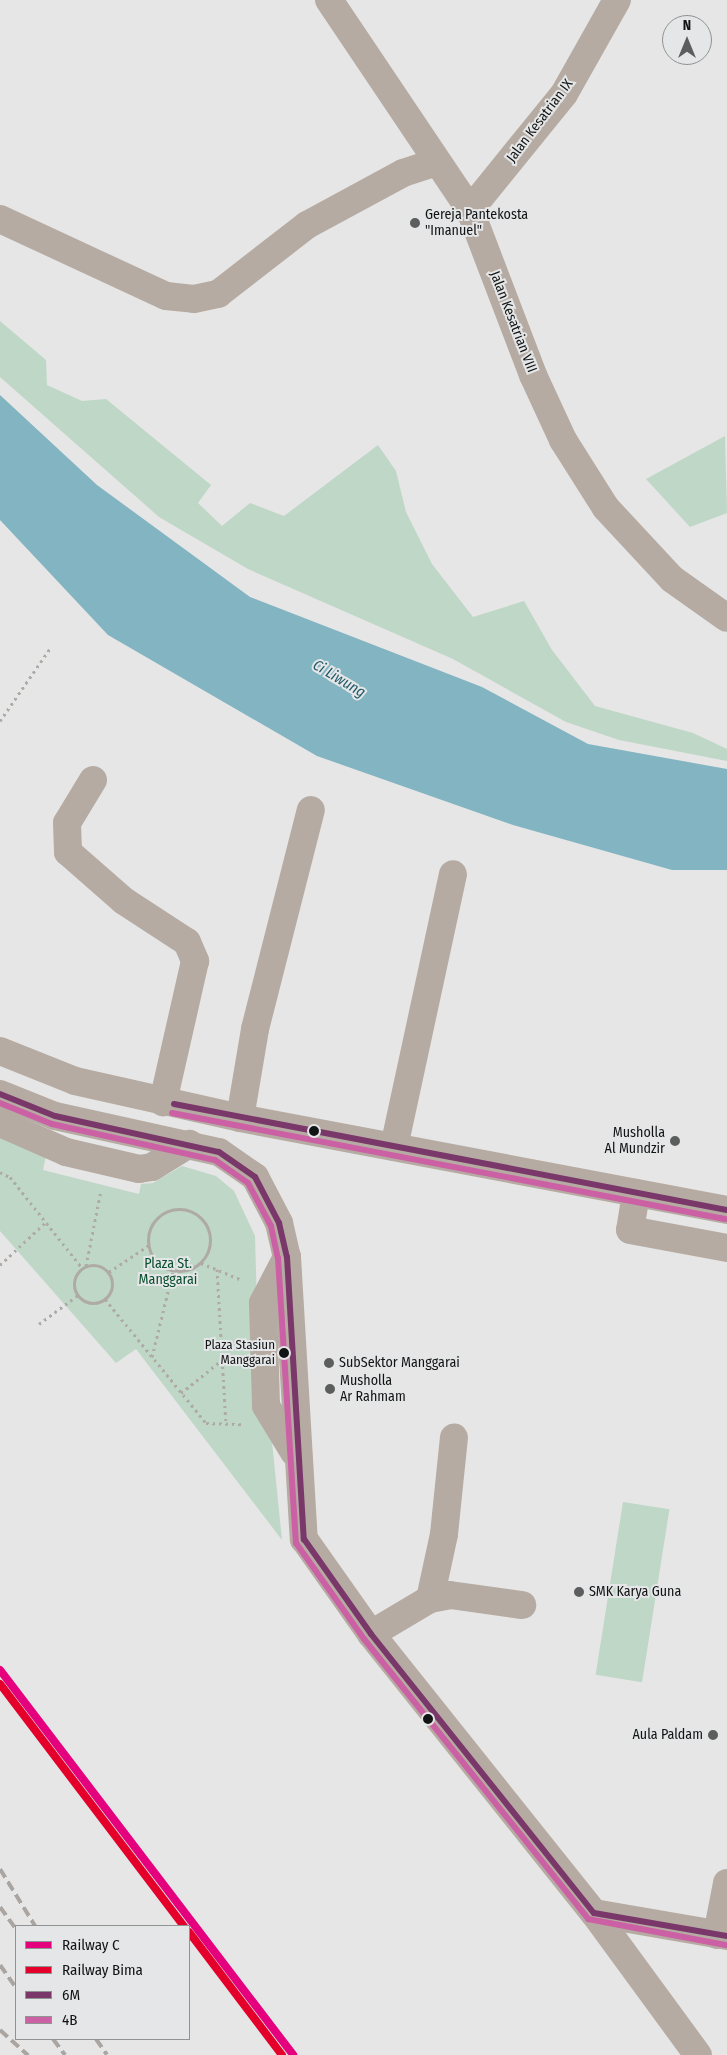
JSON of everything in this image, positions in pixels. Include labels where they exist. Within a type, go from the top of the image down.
[{"type":"street","name":"Jalan Kesatrian VIII","points":[[328,0],[470,210],[533,375],[563,440],[606,508],[672,579],[727,618]]},
{"type":"street","name":"Jalan Kesatrian IX","points":[[470,210],[564,94],[617,0]]},
{"type":"street","points":[[0,219],[166,296],[194,300],[218,294],[307,224],[403,173],[436,162]]},
{"type":"street","points":[[92,780],[67,823],[68,852],[124,901],[187,942],[195,961],[163,1102]]},
{"type":"street","points":[[240,1118],[255,1029],[311,810]]},
{"type":"street","points":[[394,1147],[453,874]]},
{"type":"street","points":[[0,1051],[75,1081],[163,1102],[727,1210]]},
{"type":"street","points":[[0,1094],[55,1116],[189,1144],[237,1161],[255,1178],[280,1223],[287,1257],[296,1455],[304,1540],[371,1634],[594,1912],[698,2055]]},
{"type":"street","points":[[0,1123],[66,1152],[139,1169],[152,1167],[189,1144]]},
{"type":"street","points":[[636,1193],[630,1230],[727,1248]]},
{"type":"street","points":[[287,1257],[263,1302],[266,1406],[296,1455]]},
{"type":"street","points":[[430,1599],[444,1534],[454,1438]]},
{"type":"street","points":[[371,1634],[430,1599],[450,1595],[522,1605]]},
{"type":"street","points":[[594,1912],[722,1936],[727,1883]]},
{"type":"path","points":[[0,721],[51,647]]},
{"type":"path","points":[[86,1266],[107,1161]]},
{"type":"path","points":[[0,1172],[10,1177],[82,1268]]},
{"type":"path","points":[[109,1272],[148,1245],[158,1218],[179,1209],[193,1212],[210,1236],[209,1250],[201,1263],[188,1270],[173,1271],[154,1259],[148,1245]]},
{"type":"path","points":[[0,1265],[46,1222]]},
{"type":"path","points":[[201,1263],[268,1292]]},
{"type":"path","points":[[96,1264],[109,1272],[113,1287],[105,1299],[90,1303],[78,1295],[74,1281],[82,1268],[96,1264]]},
{"type":"path","points":[[217,1269],[226,1423]]},
{"type":"path","points":[[152,1357],[173,1271]]},
{"type":"path","points":[[39,1324],[78,1295]]},
{"type":"path","points":[[105,1299],[206,1423],[277,1424]]},
{"type":"path","points":[[181,1393],[222,1360]]},
{"type":"green space","points":[[0,321],[46,360],[47,385],[82,401],[106,399],[211,485],[198,503],[222,526],[250,503],[284,516],[378,445],[396,471],[406,512],[432,564],[473,617],[524,601],[552,650],[595,706],[693,733],[727,749],[727,761],[619,740],[566,722],[453,659],[248,569],[159,517],[0,377]]},
{"type":"green space","points":[[725,436],[727,513],[690,527],[646,479]]},
{"type":"green space","name":"Plaza St. Manggarai","points":[[0,1134],[46,1155],[43,1170],[139,1194],[141,1184],[153,1183],[182,1166],[216,1176],[234,1191],[255,1236],[260,1413],[272,1442],[282,1540],[136,1349],[116,1363],[0,1231]]},
{"type":"green space","points":[[623,1502],[669,1509],[642,1682],[596,1675]]},
{"type":"water","name":"Ci Liwung","points":[[0,395],[97,485],[250,597],[482,687],[588,744],[727,769],[727,870],[672,870],[513,825],[317,756],[108,635],[0,520]]},
{"type":"railway","points":[[0,1869],[34,1925]]},
{"type":"railway","points":[[0,1907],[15,1928]]},
{"type":"railway","points":[[0,1965],[15,1987]]},
{"type":"railway","points":[[0,2030],[28,2055]]},
{"type":"railway","points":[[54,2040],[65,2055]]},
{"type":"railway","points":[[97,2040],[107,2055]]},
{"type":"rail line","name":"C","points":[[0,1670],[293,2055]]},
{"type":"rail line","name":"Bima","points":[[0,1684],[183,1925]]},
{"type":"rail line","name":"Bima","points":[[190,1933],[282,2055]]},
{"type":"transit line","name":"6M","points":[[0,1094],[55,1116],[219,1152],[255,1177],[279,1223],[287,1257],[304,1539],[371,1634],[594,1913],[727,1936]]},
{"type":"transit line","name":"4B","points":[[0,1103],[52,1124],[215,1160],[248,1183],[271,1226],[278,1258],[296,1543],[364,1639],[588,1919],[726,1945]]},
{"type":"transit line","name":"6M","points":[[174,1104],[727,1210]]},
{"type":"transit line","name":"4B","points":[[172,1113],[725,1219]]},
{"type":"place","name":"Gereja Pantekosta \"Imanuel\"","points":[[415,223]]},
{"type":"place","name":"Musholla Al Mundzir","points":[[675,1141]]},
{"type":"place","name":"Plaza Stasiun Manggarai","points":[[284,1353]]},
{"type":"place","name":"SubSektor Manggarai","points":[[329,1363]]},
{"type":"place","name":"Musholla Ar Rahmam","points":[[330,1389]]},
{"type":"place","name":"SMK Karya Guna","points":[[579,1592]]},
{"type":"place","name":"Aula Paldam","points":[[713,1735]]}]
